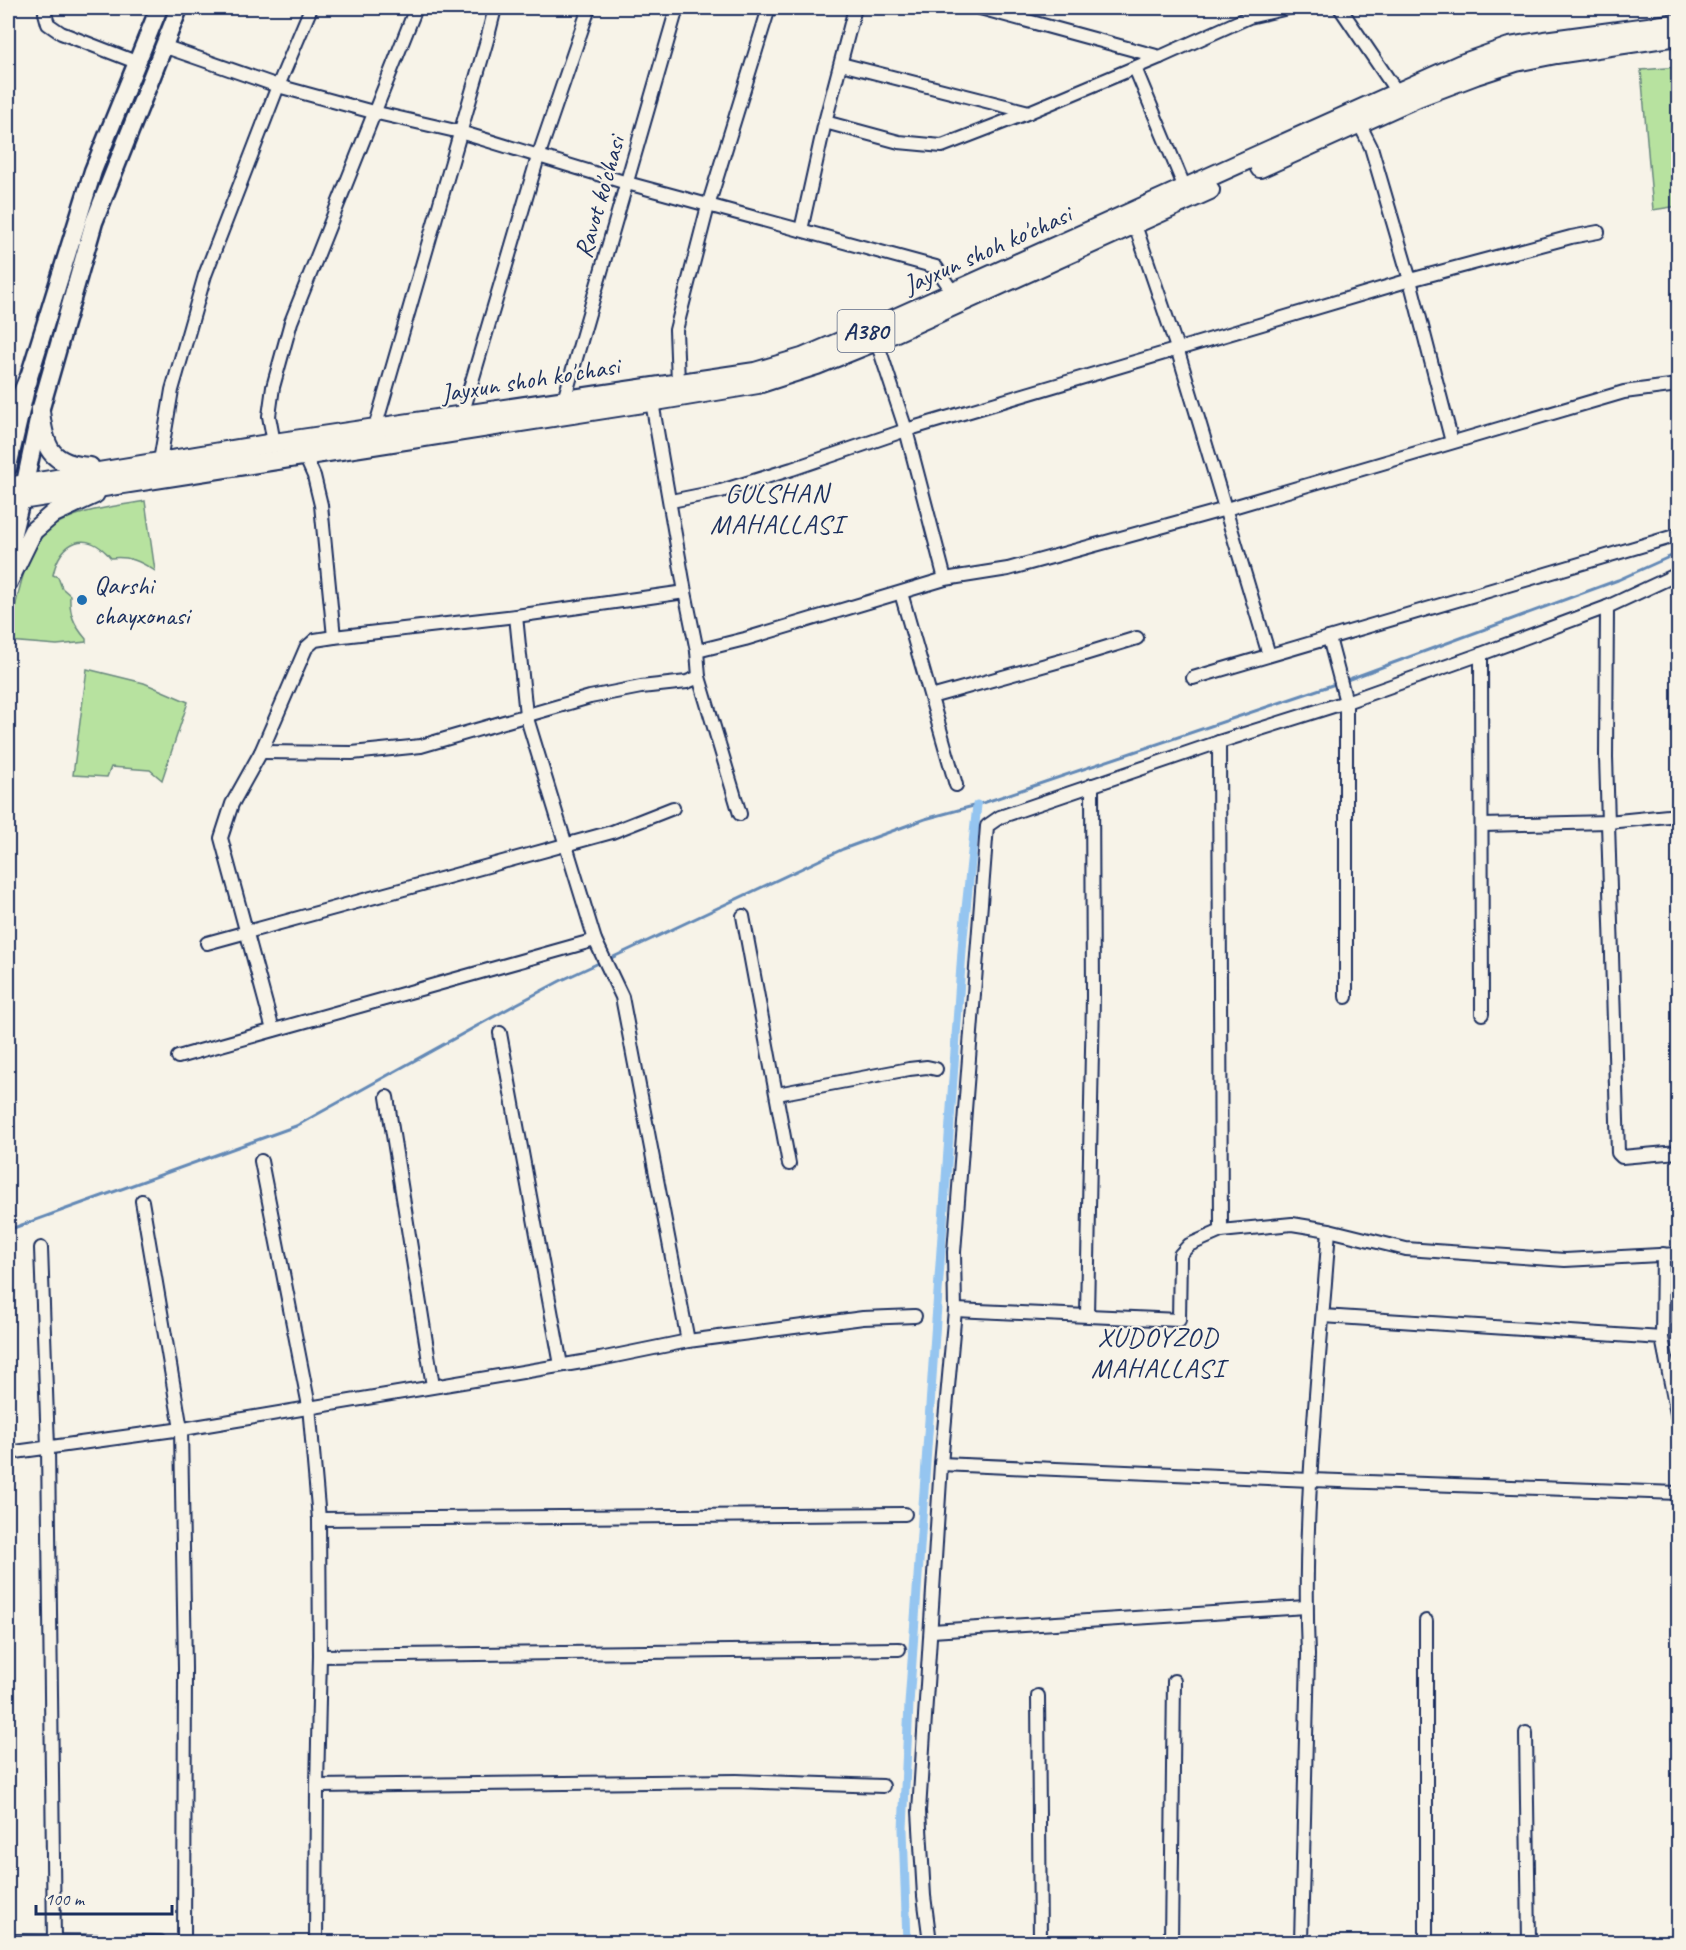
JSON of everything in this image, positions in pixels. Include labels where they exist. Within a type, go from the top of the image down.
[{"type":"highway","name":"Jayxun shoh ko'chasi","points":[[116,476],[160,461],[755,372],[802,358],[891,320],[1461,64],[1509,47],[1678,23]]},
{"type":"highway","name":"Jayxun shoh ko'chasi","points":[[15,492],[116,476],[305,456],[758,384],[794,373],[874,342],[1359,123],[1476,75],[1516,62],[1556,54],[1678,36]]},
{"type":"highway","points":[[8,427],[28,380]]},
{"type":"highway","points":[[40,411],[43,438],[51,451],[63,462],[116,476]]},
{"type":"highway","points":[[8,582],[33,531],[54,513],[116,476]]},
{"type":"main road","points":[[8,467],[28,380],[93,171],[159,8]]},
{"type":"main road","points":[[8,554],[15,492],[94,222],[178,8]]},
{"type":"street","points":[[47,8],[45,13],[48,24],[61,33],[136,62]]},
{"type":"street","points":[[160,461],[172,390],[205,275],[278,86],[311,8]]},
{"type":"street","points":[[274,443],[269,416],[273,387],[291,322],[416,8]]},
{"type":"street","points":[[375,428],[495,8]]},
{"type":"street","points":[[462,415],[538,157],[589,8]]},
{"type":"street","name":"Ravot ko'chasi","points":[[564,400],[677,8]]},
{"type":"street","points":[[678,382],[676,330],[708,206],[769,8]]},
{"type":"street","points":[[801,230],[825,122],[855,8]]},
{"type":"street","points":[[980,8],[1160,57]]},
{"type":"street","points":[[825,122],[899,142],[942,146],[1135,68],[1249,17],[1284,8]]},
{"type":"street","points":[[1340,8],[1397,92]]},
{"type":"street","points":[[163,46],[278,86],[373,112],[460,132],[708,206],[936,267],[952,291]]},
{"type":"street","points":[[841,64],[1029,112]]},
{"type":"street","points":[[1135,68],[1185,188]]},
{"type":"street","points":[[1359,123],[1371,147],[1410,279],[1452,442]]},
{"type":"street","points":[[1135,225],[1177,348],[1269,655]]},
{"type":"street","points":[[670,501],[721,491],[906,430],[1410,279],[1598,232]]},
{"type":"street","points":[[874,342],[880,351],[906,430],[945,579]]},
{"type":"street","points":[[697,651],[745,639],[945,579],[1008,569],[1226,509],[1624,392],[1678,385]]},
{"type":"street","points":[[652,402],[697,651],[699,677],[740,814]]},
{"type":"street","points":[[305,456],[314,476],[321,505],[334,637]]},
{"type":"street","points":[[1193,678],[1678,535]]},
{"type":"street","points":[[930,1942],[924,1896],[919,1811],[941,1464],[955,1310],[954,1252],[987,826],[1000,817],[1345,697],[1481,654],[1607,607],[1678,574]]},
{"type":"street","points":[[273,1030],[221,838],[232,804],[261,752],[306,648],[315,640],[334,637],[516,616],[685,592]]},
{"type":"street","points":[[901,593],[956,785]]},
{"type":"street","points":[[1607,607],[1606,757],[1618,1153],[1622,1157],[1678,1152]]},
{"type":"street","points":[[516,616],[526,715],[595,940],[622,997],[688,1341]]},
{"type":"street","points":[[931,697],[1078,657],[1137,638]]},
{"type":"street","points":[[1329,638],[1345,697],[1346,997]]},
{"type":"street","points":[[1481,654],[1482,1014]]},
{"type":"street","points":[[261,752],[352,753],[421,746],[590,698],[641,687],[687,682],[699,677]]},
{"type":"street","points":[[1219,742],[1221,1231]]},
{"type":"street","points":[[1087,1315],[1093,997],[1092,785]]},
{"type":"street","points":[[207,943],[565,846],[612,832],[673,808]]},
{"type":"street","points":[[1482,825],[1608,822],[1678,815]]},
{"type":"street","points":[[743,916],[789,1164]]},
{"type":"street","points":[[178,1057],[595,940]]},
{"type":"street","points":[[500,1033],[561,1365]]},
{"type":"street","points":[[777,1094],[909,1069],[927,1067],[936,1069]]},
{"type":"street","points":[[387,1097],[434,1386]]},
{"type":"street","points":[[261,1161],[309,1406],[319,1519],[320,1656],[316,1942]]},
{"type":"street","points":[[142,1201],[181,1429],[185,1668],[184,1942]]},
{"type":"street","points":[[955,1310],[1179,1320],[1180,1255],[1189,1245],[1221,1231],[1292,1224],[1329,1230],[1406,1249],[1553,1259],[1678,1254]]},
{"type":"street","points":[[1301,1942],[1308,1655],[1306,1607],[1311,1480],[1329,1230]]},
{"type":"street","points":[[40,1248],[48,1447],[54,1941]]},
{"type":"street","points":[[1663,1254],[1662,1338],[1678,1419]]},
{"type":"street","points":[[8,1453],[181,1429],[561,1365],[688,1341],[863,1318],[915,1316]]},
{"type":"street","points":[[1323,1316],[1662,1338]]},
{"type":"street","points":[[941,1464],[1311,1480],[1678,1492]]},
{"type":"street","points":[[319,1519],[905,1514]]},
{"type":"street","points":[[932,1631],[1306,1607]]},
{"type":"street","points":[[1426,1621],[1426,1942]]},
{"type":"street","points":[[320,1656],[899,1649]]},
{"type":"street","points":[[1171,1942],[1174,1681]]},
{"type":"street","points":[[1038,1696],[1040,1942]]},
{"type":"street","points":[[1526,1733],[1529,1942]]},
{"type":"street","points":[[317,1786],[736,1781],[884,1786]]},
{"type":"street","points":[[8,1941],[160,1942]]},
{"type":"green space","points":[[1678,67],[1678,206],[1653,210],[1641,70]]},
{"type":"green space","points":[[145,501],[155,571],[134,560],[111,558],[102,549],[84,541],[76,542],[68,547],[57,563],[53,575],[58,577],[62,588],[70,595],[73,619],[86,642],[57,645],[8,641],[27,564],[42,537],[52,527],[73,516],[97,509]]},
{"type":"green space","points":[[87,669],[144,683],[188,702],[162,780],[150,770],[111,767],[107,777],[73,775]]},
{"type":"waterway","points":[[1344,681],[1618,580],[1678,553]]},
{"type":"waterway","points":[[607,960],[843,849],[925,819],[977,805],[1338,683]]},
{"type":"waterway","points":[[907,1942],[903,1829],[909,1704],[963,937],[977,805]]},
{"type":"waterway","points":[[8,1230],[296,1126],[513,1006],[601,962]]},
{"type":"place","name":"Qarshi chayxonasi","points":[[82,600]]},
{"type":"district","name":"GULSHAN MAHALLASI","points":[[777,508]]},
{"type":"district","name":"XUDOYZOD MAHALLASI","points":[[1158,1352]]}]
